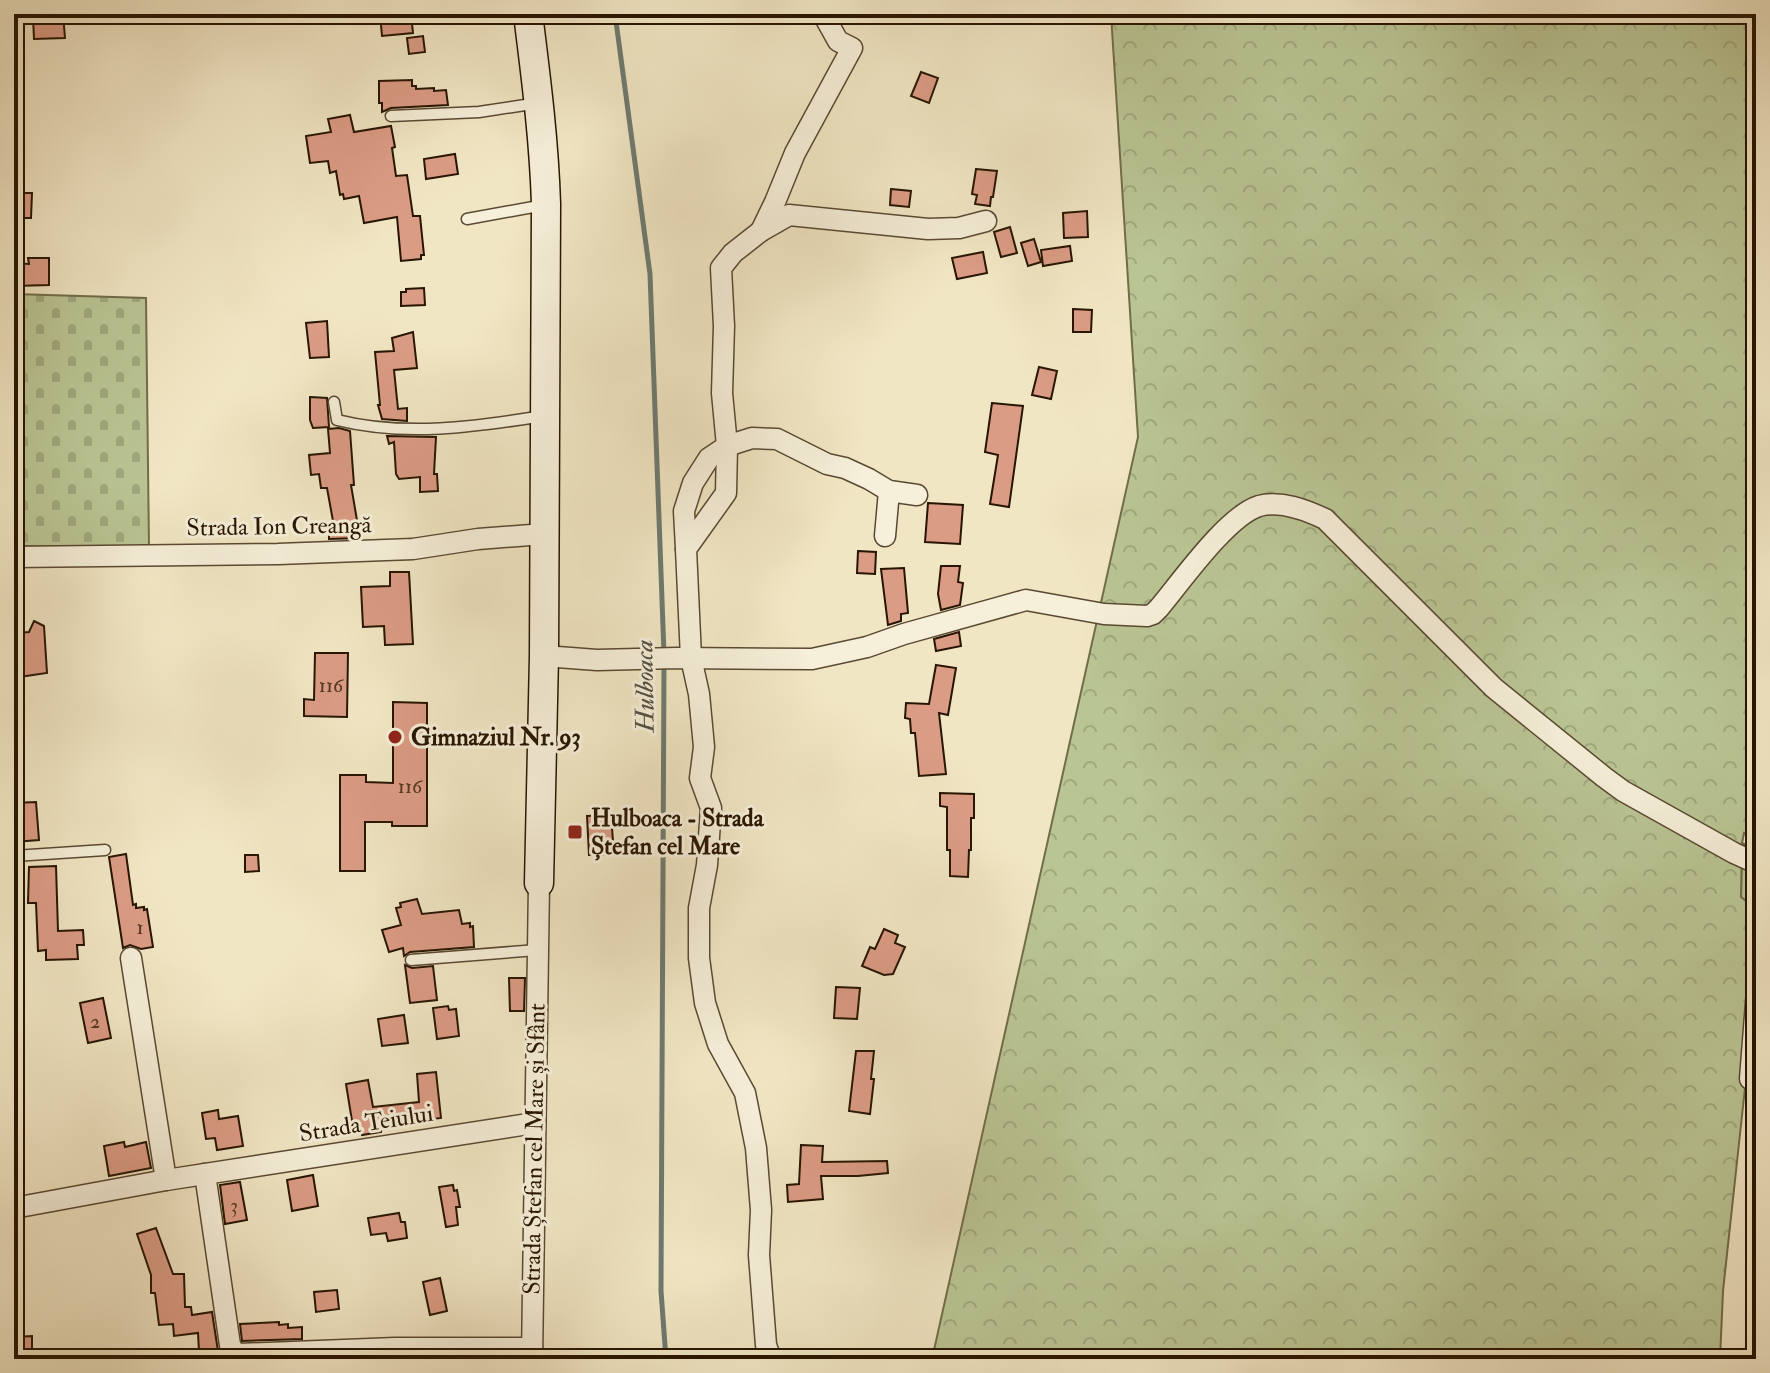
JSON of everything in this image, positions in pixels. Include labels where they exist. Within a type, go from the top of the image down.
[{"type":"street","name":"Strada Ștefan cel Mare și Sfânt","points":[[242,1356],[395,1348],[532,1353],[544,656],[546,204],[540,102],[528,14]]},
{"type":"street","points":[[761,231],[795,153],[852,48],[838,41],[823,14]]},
{"type":"street","points":[[686,549],[726,493],[721,268],[733,253],[761,231],[789,215],[928,229],[959,228],[986,221]]},
{"type":"street","points":[[771,1359],[766,1345],[760,1270],[761,1210],[756,1148],[745,1093],[718,1044],[705,1003],[699,958],[699,908],[707,865],[711,808],[700,778],[704,747],[699,694],[684,658],[684,511],[693,483],[709,458],[727,446],[752,438],[777,439],[827,464],[869,479],[889,491],[917,495]]},
{"type":"street","points":[[885,536],[889,491]]},
{"type":"street","points":[[544,656],[597,660],[812,659],[867,647],[1026,600],[1104,614],[1147,616],[1153,614],[1231,523],[1261,505],[1294,506],[1325,519],[1494,688],[1604,777],[1637,799],[1756,863]]},
{"type":"street","name":"Strada Ion Creangă","points":[[14,557],[413,549],[478,539],[544,534]]},
{"type":"street","points":[[131,958],[166,1180]]},
{"type":"street","points":[[1750,1079],[1756,1003]]},
{"type":"street","name":"Strada Teiului","points":[[14,1208],[166,1180],[535,1123]]},
{"type":"street","points":[[205,1174],[230,1345],[234,1352],[242,1356]]},
{"type":"lane","points":[[391,116],[479,112],[540,102]]},
{"type":"lane","points":[[467,219],[546,204]]},
{"type":"lane","points":[[334,402],[337,420],[394,429],[455,429],[545,416]]},
{"type":"lane","points":[[14,856],[105,850]]},
{"type":"lane","points":[[411,960],[537,950]]},
{"type":"green space","points":[[1111,14],[1756,14],[1756,839],[1744,833],[1742,843],[1741,897],[1754,907],[1745,1088],[1723,1291],[1720,1359],[932,1359],[1138,437]]},
{"type":"green space","points":[[14,294],[146,298],[149,548],[14,546]]},
{"type":"green space","points":[[1742,843],[1756,850],[1756,1087],[1745,1088],[1754,907],[1741,898]]},
{"type":"building","points":[[40,14],[63,14],[65,38],[34,39],[33,17],[40,17]]},
{"type":"building","points":[[380,14],[411,14],[413,33],[382,36]]},
{"type":"building","points":[[423,36],[425,52],[409,54],[407,38]]},
{"type":"building","points":[[921,72],[938,78],[929,103],[911,96]]},
{"type":"building","points":[[412,80],[412,86],[416,89],[446,90],[448,105],[391,108],[382,112],[379,81]]},
{"type":"building","points":[[350,115],[354,132],[391,126],[396,176],[407,175],[413,216],[420,216],[424,255],[421,259],[401,261],[397,217],[364,223],[359,196],[344,199],[343,194],[340,195],[336,171],[330,173],[328,161],[310,163],[306,136],[331,132],[328,119]]},
{"type":"building","points":[[455,154],[458,174],[426,179],[424,159]]},
{"type":"building","points":[[976,169],[997,171],[990,206],[975,204],[977,195],[972,194]]},
{"type":"building","points":[[891,189],[911,191],[909,207],[890,205]]},
{"type":"building","points":[[14,193],[32,193],[31,218],[14,218]]},
{"type":"building","points":[[1087,211],[1088,237],[1064,238],[1063,213]]},
{"type":"building","points":[[1010,227],[1017,253],[1001,257],[994,232]]},
{"type":"building","points":[[1034,239],[1041,262],[1028,266],[1021,243]]},
{"type":"building","points":[[1070,246],[1072,261],[1043,266],[1041,250]]},
{"type":"building","points":[[983,252],[987,273],[957,279],[952,258]]},
{"type":"building","points":[[28,258],[49,258],[49,285],[14,286],[14,263],[29,264]]},
{"type":"building","points":[[424,288],[425,305],[401,306],[401,292]]},
{"type":"building","points":[[1073,309],[1092,310],[1091,332],[1073,332]]},
{"type":"building","points":[[327,321],[329,357],[310,358],[306,323]]},
{"type":"building","points":[[413,332],[417,368],[394,370],[398,409],[407,408],[407,421],[382,419],[378,405],[375,352],[394,351],[392,338]]},
{"type":"building","points":[[1039,367],[1057,371],[1051,399],[1032,395]]},
{"type":"building","points":[[310,397],[327,398],[329,427],[313,428]]},
{"type":"building","points":[[992,403],[1023,406],[1009,507],[990,504],[998,455],[985,452]]},
{"type":"building","points":[[328,429],[350,431],[354,485],[351,485],[360,538],[329,539],[329,532],[335,532],[327,488],[321,488],[319,474],[311,475],[309,455],[330,453]]},
{"type":"building","points":[[387,436],[436,437],[434,474],[437,474],[438,491],[420,492],[420,477],[399,479],[394,442],[389,444]]},
{"type":"building","points":[[928,503],[963,505],[960,544],[925,542]]},
{"type":"building","points":[[858,551],[876,552],[875,574],[857,573]]},
{"type":"building","points":[[941,566],[960,566],[958,582],[963,583],[960,605],[941,610],[938,594]]},
{"type":"building","points":[[904,568],[908,613],[901,614],[901,621],[888,625],[881,569]]},
{"type":"building","points":[[390,572],[409,572],[413,644],[385,645],[384,626],[363,627],[361,587],[390,586]]},
{"type":"building","points":[[34,621],[44,626],[47,673],[19,677],[19,662],[14,662],[14,633],[29,632]]},
{"type":"building","points":[[959,632],[961,646],[936,651],[934,639]]},
{"type":"building","points":[[315,653],[348,653],[347,717],[304,716],[304,699],[314,700]]},
{"type":"building","points":[[936,665],[956,668],[948,715],[939,713],[946,774],[919,776],[915,733],[911,733],[910,719],[905,718],[906,703],[929,704]]},
{"type":"building","points":[[393,702],[427,703],[427,826],[365,822],[365,871],[340,871],[340,775],[366,775],[366,782],[393,783]]},
{"type":"building","points":[[940,793],[974,794],[968,877],[950,876],[947,807],[940,806]]},
{"type":"building","points":[[36,802],[39,840],[14,842],[14,803]]},
{"type":"building","points":[[611,815],[614,854],[589,855],[587,816]]},
{"type":"building","points":[[126,854],[133,905],[147,909],[153,947],[141,949],[130,945],[123,948],[109,857]]},
{"type":"building","points":[[245,855],[258,855],[259,871],[245,872]]},
{"type":"building","points":[[56,866],[58,931],[83,930],[84,945],[77,945],[78,959],[46,960],[46,950],[38,951],[36,903],[28,903],[29,867]]},
{"type":"building","points":[[417,899],[422,914],[459,910],[462,924],[470,923],[470,927],[473,926],[474,947],[410,952],[404,956],[403,948],[389,952],[382,930],[401,925],[396,908],[401,907],[400,903]]},
{"type":"building","points":[[884,929],[898,935],[895,943],[905,947],[893,974],[884,975],[862,966],[870,947],[875,949]]},
{"type":"building","points":[[405,965],[412,968],[433,966],[437,1000],[410,1003]]},
{"type":"building","points":[[509,978],[525,978],[524,1011],[510,1011]]},
{"type":"building","points":[[836,987],[860,988],[857,1019],[834,1018]]},
{"type":"building","points":[[103,998],[111,1038],[88,1043],[80,1003]]},
{"type":"building","points":[[448,1006],[449,1010],[456,1009],[459,1036],[437,1039],[433,1008]]},
{"type":"building","points":[[404,1015],[408,1043],[382,1046],[378,1019]]},
{"type":"building","points":[[856,1051],[874,1051],[870,1114],[849,1111]]},
{"type":"building","points":[[436,1072],[441,1118],[381,1126],[381,1132],[362,1135],[360,1126],[353,1127],[346,1084],[368,1080],[373,1107],[419,1102],[417,1074]]},
{"type":"building","points":[[218,1110],[219,1119],[238,1116],[243,1146],[217,1150],[215,1138],[206,1139],[202,1113]]},
{"type":"building","points":[[124,1142],[125,1147],[146,1142],[151,1168],[109,1176],[104,1146]]},
{"type":"building","points":[[801,1145],[823,1146],[822,1162],[887,1161],[888,1173],[821,1176],[823,1199],[788,1202],[787,1185],[799,1184]]},
{"type":"building","points":[[313,1175],[318,1206],[292,1211],[287,1180]]},
{"type":"building","points":[[240,1182],[247,1220],[225,1224],[220,1185]]},
{"type":"building","points":[[453,1185],[460,1207],[456,1207],[458,1225],[446,1227],[439,1187]]},
{"type":"building","points":[[399,1213],[401,1222],[405,1222],[407,1238],[388,1241],[386,1233],[371,1235],[368,1218]]},
{"type":"building","points":[[156,1228],[173,1274],[184,1274],[185,1307],[191,1307],[192,1315],[212,1312],[218,1351],[199,1352],[198,1333],[174,1336],[173,1324],[159,1325],[155,1293],[151,1293],[151,1275],[137,1234]]},
{"type":"building","points":[[440,1278],[447,1311],[430,1315],[423,1282]]},
{"type":"building","points":[[337,1290],[339,1309],[316,1312],[314,1292]]},
{"type":"building","points":[[279,1322],[279,1325],[288,1324],[288,1328],[302,1327],[302,1339],[242,1341],[240,1324]]},
{"type":"building","points":[[32,1336],[32,1355],[14,1356],[14,1337]]},
{"type":"waterway","name":"Hulboaca","points":[[615,14],[650,274],[664,654]]},
{"type":"waterway","name":"Hulboaca","points":[[664,664],[661,1291],[666,1359]]},
{"type":"place","name":"Gimnaziul Nr. 93","points":[[395,737]]},
{"type":"place","name":"Hulboaca - Strada Ștefan cel Mare","points":[[575,832]]}]
